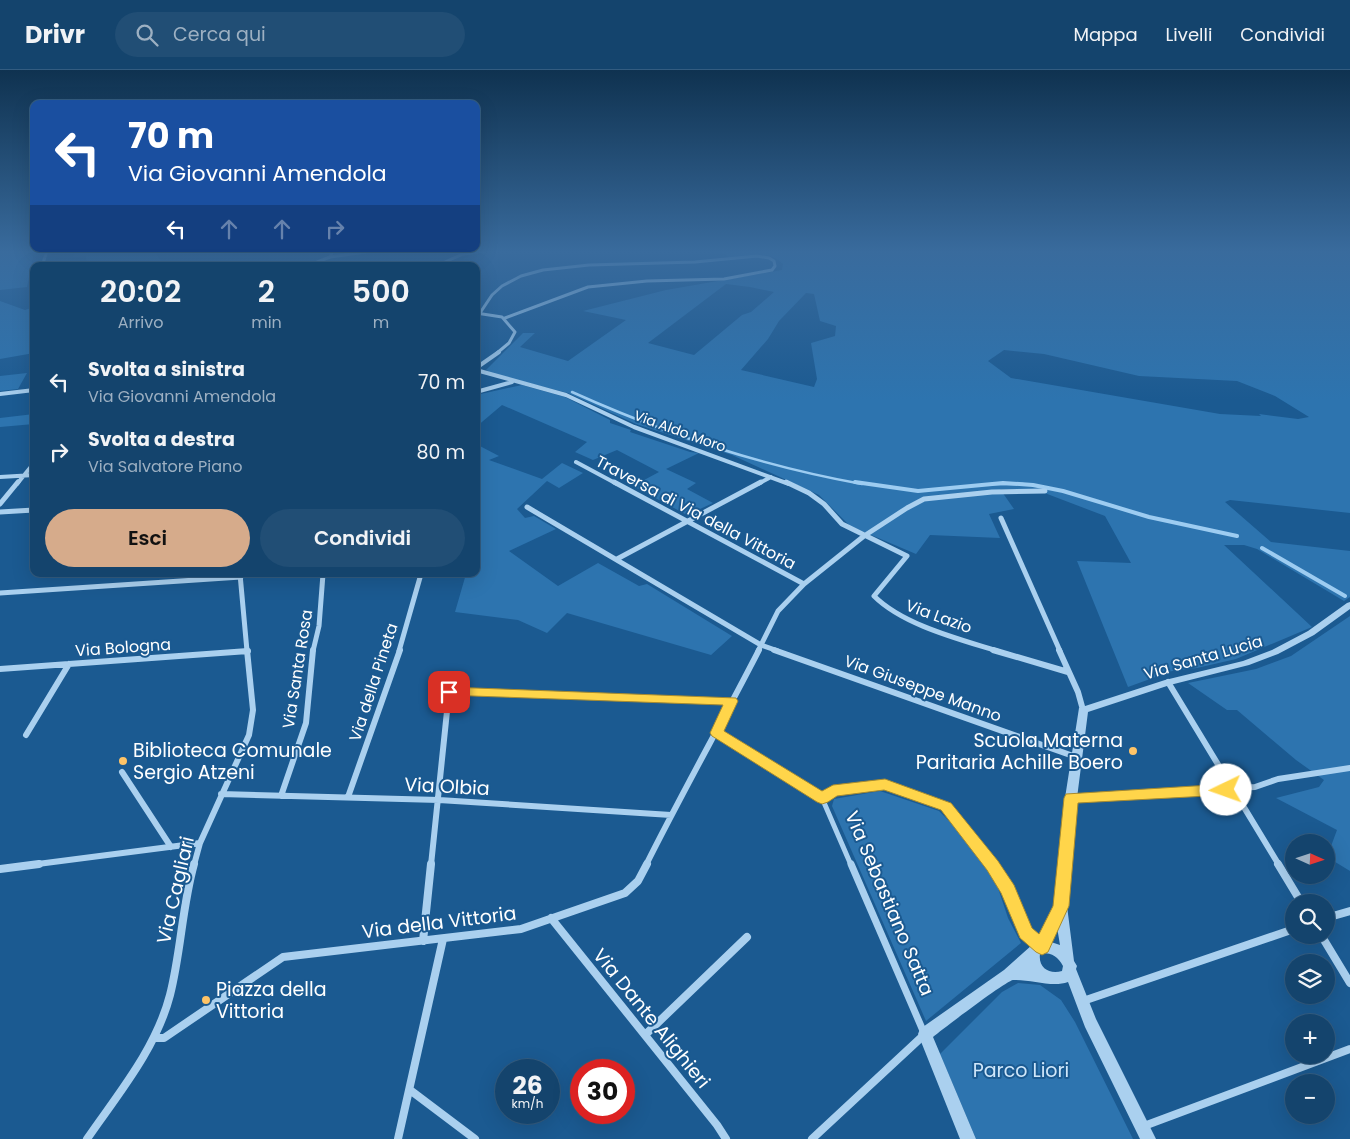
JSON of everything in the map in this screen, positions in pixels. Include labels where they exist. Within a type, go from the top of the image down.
[{"type":"street","points":[[505,318],[551,301]]},
{"type":"street","points":[[480,314],[493,314],[505,318],[515,332],[500,350],[480,366]]},
{"type":"street","name":"Via Aldo Moro","points":[[480,370],[566,395],[634,427],[770,477],[809,494],[824,504],[842,524],[864,536]]},
{"type":"street","points":[[480,391],[513,381]]},
{"type":"street","points":[[0,394],[30,390]]},
{"type":"street","name":"Traversa di Via della Vittoria","points":[[576,462],[804,584]]},
{"type":"street","points":[[0,504],[30,468]]},
{"type":"street","points":[[0,477],[30,475]]},
{"type":"street","points":[[618,559],[770,477]]},
{"type":"street","name":"Via della Vittoria","points":[[155,1038],[164,1038],[283,957],[521,929],[625,893],[638,881],[671,815],[717,733],[778,611],[804,584],[864,536],[924,499],[992,492],[1045,491]]},
{"type":"street","name":"Via Giuseppe Manno","points":[[527,507],[761,644],[1076,758]]},
{"type":"street","points":[[0,512],[30,510]]},
{"type":"street","points":[[1001,518],[1078,692],[1083,710],[1071,798],[1061,906],[1069,966],[1090,1022],[1145,1133],[1350,1049]]},
{"type":"street","name":"Via Lazio","points":[[864,536],[908,556],[874,596],[876,601],[882,606],[916,624],[1068,672]]},
{"type":"street","points":[[0,593],[226,577]]},
{"type":"street","name":"Via Cagliari","points":[[86,1139],[155,1038],[170,995],[192,872],[200,843],[249,734],[253,710],[240,577]]},
{"type":"street","name":"Via Santa Rosa","points":[[281,796],[306,723],[311,660],[319,626],[323,577]]},
{"type":"street","name":"Via della Pineta","points":[[348,797],[396,662],[420,577]]},
{"type":"street","name":"Via Santa Lucia","points":[[1083,710],[1168,682],[1246,663],[1275,652],[1311,633],[1350,604]]},
{"type":"street","name":"Via Bologna","points":[[0,669],[248,651]]},
{"type":"street","points":[[26,735],[69,664]]},
{"type":"street","points":[[1168,682],[1296,894]]},
{"type":"street","points":[[423,941],[449,692],[732,701]]},
{"type":"street","points":[[717,733],[822,798],[833,791],[885,784],[946,806],[993,865],[1008,890],[1026,932],[1038,950]]},
{"type":"street","points":[[1071,798],[1255,787],[1278,778],[1350,768]]},
{"type":"street","points":[[122,772],[171,847]]},
{"type":"street","name":"Via Olbia","points":[[221,794],[439,800],[671,815]]},
{"type":"street","name":"Via Sebastiano Satta","points":[[822,798],[968,1139]]},
{"type":"street","points":[[0,870],[200,843]]},
{"type":"street","points":[[1045,976],[1040,973],[1033,962],[1061,906]]},
{"type":"street","points":[[1335,915],[1350,911]]},
{"type":"street","name":"Via Dante Alighieri","points":[[551,918],[717,1125],[726,1139]]},
{"type":"street","points":[[1082,1002],[1285,931]]},
{"type":"street","points":[[645,1036],[747,937]]},
{"type":"street","points":[[398,1139],[443,939]]},
{"type":"street","points":[[1327,944],[1350,982]]},
{"type":"street","points":[[812,1139],[924,1034],[1009,974],[1038,950],[1047,947],[1059,951],[1069,966],[1068,976],[1058,980],[1045,976],[1009,974]]},
{"type":"street","points":[[410,1090],[475,1139]]},
{"type":"green space","points":[[0,301],[25,310],[30,308],[30,354],[0,359]]},
{"type":"green space","points":[[623,301],[704,301],[648,343],[694,355],[742,315],[751,312],[764,301],[798,301],[779,321],[768,339],[741,370],[814,387],[817,379],[811,343],[835,336],[836,326],[820,321],[816,301],[1350,301],[1350,513],[1230,500],[1225,502],[1271,542],[1350,551],[1350,597],[1344,601],[1257,549],[1244,545],[1224,545],[1312,627],[1236,659],[1197,668],[1172,671],[1128,687],[1077,561],[1131,563],[1105,516],[1042,492],[1041,489],[1000,489],[1014,509],[989,514],[1000,538],[930,535],[916,554],[850,526],[819,495],[732,455],[636,424],[568,393],[493,374],[486,370],[523,333],[535,333],[520,347],[568,361],[626,320],[583,311]],"holes":[[[1004,350],[1044,354],[1139,376],[1237,381],[1275,396],[1309,417],[1298,419],[1259,414],[1261,416],[1220,414],[1011,378],[988,361]]]},
{"type":"green space","points":[[27,373],[18,389],[0,391],[0,376]]},
{"type":"green space","points":[[522,385],[565,397],[610,420],[610,423],[631,430],[630,432],[690,452],[699,453],[666,469],[696,483],[687,489],[713,503],[687,515],[633,486],[659,472],[617,450],[593,460],[575,452],[587,442],[502,405],[480,424],[480,394]]},
{"type":"green space","points":[[30,414],[30,424],[0,427],[0,418]]},
{"type":"green space","points":[[480,446],[499,456],[489,460],[542,479],[562,463],[583,473],[559,488],[547,481],[517,509],[525,518],[534,516],[556,529],[509,551],[558,586],[598,563],[639,586],[647,584],[732,636],[711,655],[567,613],[547,633],[518,620],[455,612],[465,577],[480,577]]},
{"type":"green space","points":[[1350,616],[1350,871],[1335,862],[1335,835],[1337,830],[1276,798],[1319,787],[1324,780],[1296,760],[1237,710],[1227,710],[1188,683],[1256,669],[1291,656]]},
{"type":"green space","points":[[880,791],[939,811],[962,834],[994,876],[1008,918],[1021,943],[926,1021],[832,806],[834,799]]},
{"type":"green space","name":"Parco Liori","points":[[1018,983],[1040,985],[1061,1000],[1075,1022],[1133,1139],[976,1139],[940,1054],[1002,992]]},
{"type":"waterway","points":[[572,392],[642,422],[714,447],[787,468],[862,484]]},
{"type":"waterway","points":[[855,482],[918,491],[992,484]]},
{"type":"waterway","points":[[992,484],[1018,484]]},
{"type":"waterway","points":[[992,484],[1018,484]]},
{"type":"waterway","points":[[1018,484],[1023,484]]},
{"type":"waterway","points":[[1018,484],[1063,491],[1149,517],[1237,536]]},
{"type":"waterway","points":[[1262,548],[1345,596]]},
{"type":"place","name":"Scuola Materna Paritaria Achille Boero","points":[[1133,751]]},
{"type":"place","name":"Biblioteca Comunale Sergio Atzeni","points":[[123,761]]},
{"type":"place","name":"Piazza della Vittoria","points":[[206,1000]]},
{"type":"route","points":[[449,692],[732,701],[717,733],[822,798],[833,791],[885,784],[921,799],[946,806],[993,865],[1008,890],[1026,932],[1042,947],[1061,906],[1071,798],[1226,790]]}]
